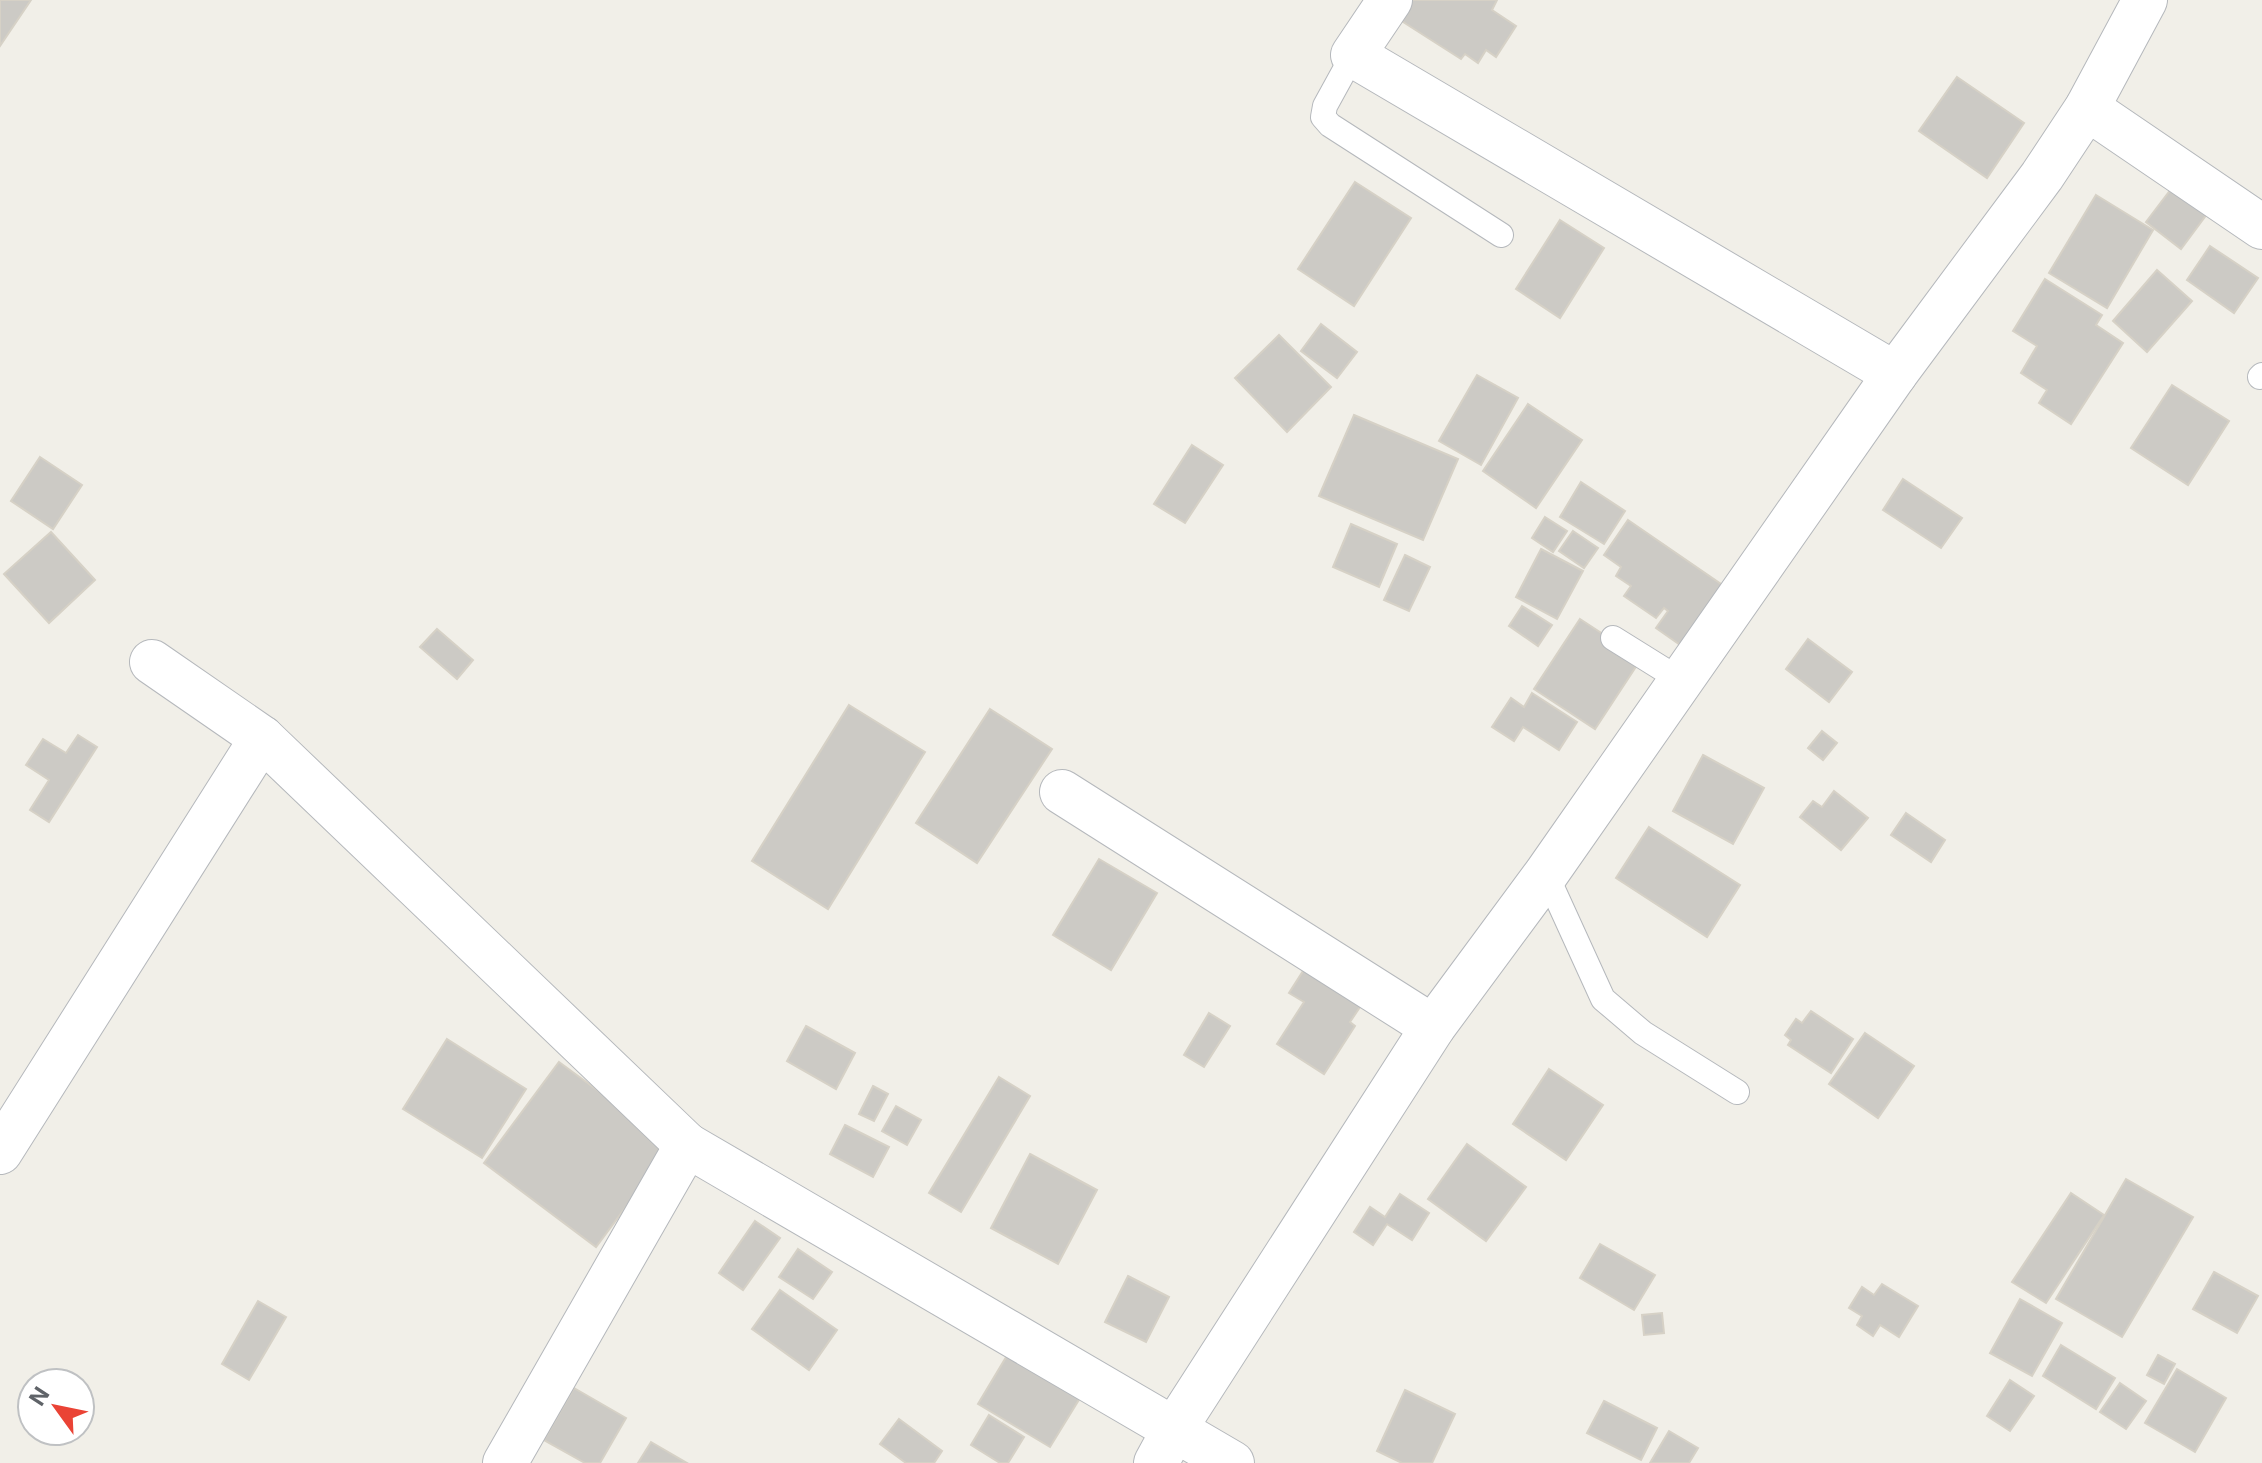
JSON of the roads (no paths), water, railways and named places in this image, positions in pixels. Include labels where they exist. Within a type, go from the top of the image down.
[{"type":"street","points":[[1390,0],[1353,55],[1895,374]]},
{"type":"street","points":[[1165,1446],[1433,1027],[1546,874],[1895,374],[2042,176],[2087,108],[2145,0]]},
{"type":"street","points":[[2087,108],[2262,227]]},
{"type":"street","points":[[152,662],[262,738],[687,1145],[1165,1446],[1232,1463]]},
{"type":"street","points":[[0,1152],[262,738]]},
{"type":"street","points":[[1062,792],[1433,1027]]},
{"type":"street","points":[[505,1463],[687,1145]]},
{"type":"lane","points":[[1353,55],[1325,106],[1323,117],[1330,125],[1501,235]]},
{"type":"lane","points":[[1613,638],[1682,681]]},
{"type":"lane","points":[[1546,874],[1603,999],[1643,1033],[1737,1092]]}]
